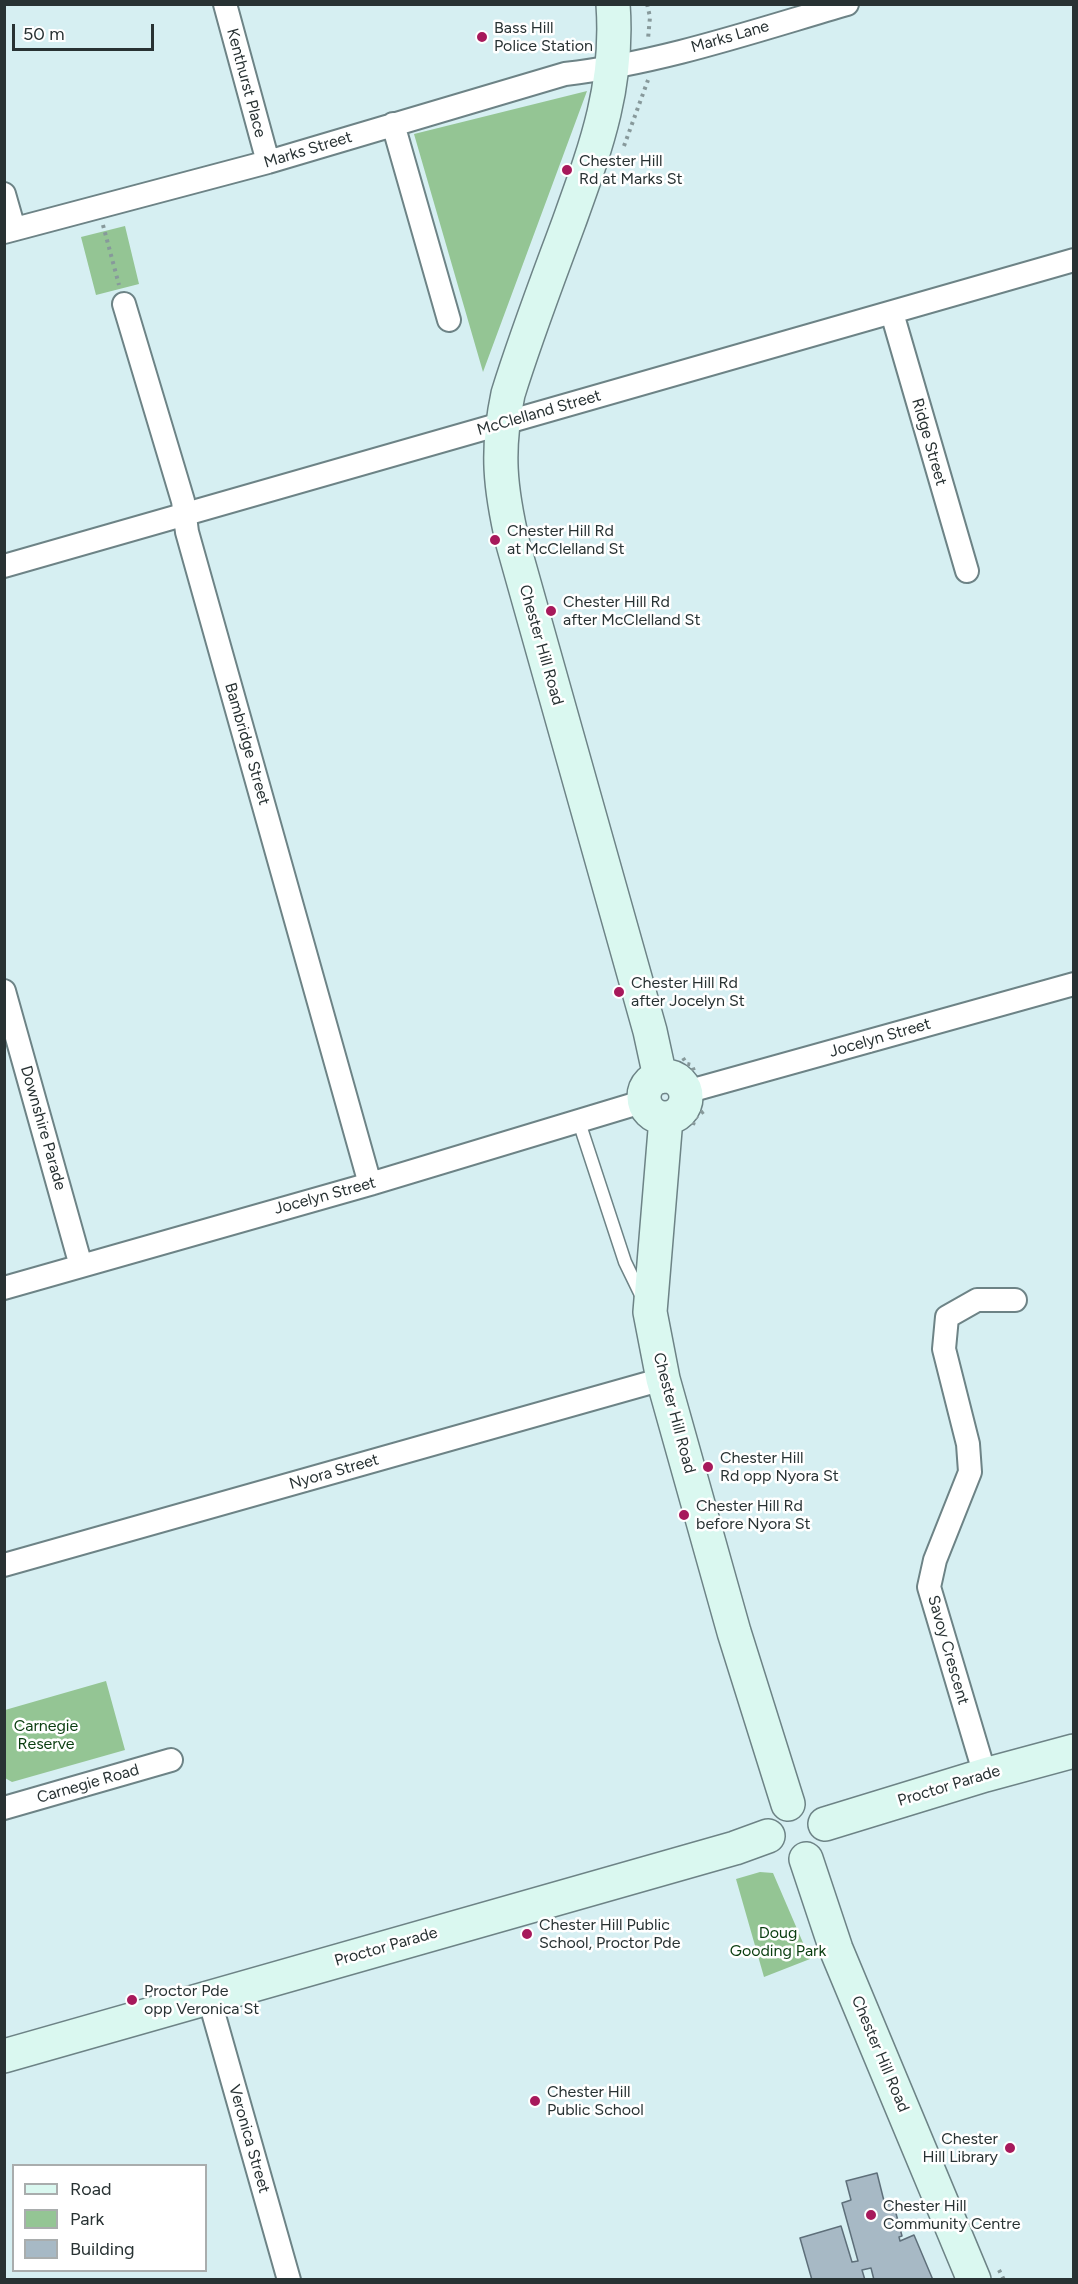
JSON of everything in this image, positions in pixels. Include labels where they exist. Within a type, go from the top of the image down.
[{"type":"street","name":"Kenthurst Place","points":[[225,4],[268,162]]},
{"type":"street","name":"Chester Hill Road","points":[[612,4],[615,31],[612,69],[603,122],[517,365],[501,424],[500,481],[513,544],[650,1031],[676,1104],[650,1311],[663,1379],[734,1632],[788,1804]]},
{"type":"street","name":"Marks Lane","points":[[612,69],[847,4]]},
{"type":"street","name":"Marks Street","points":[[9,231],[268,162],[565,74],[612,69]]},
{"type":"street","points":[[393,124],[449,320]]},
{"type":"street","points":[[4,194],[9,231]]},
{"type":"street","name":"McClelland Street","points":[[4,566],[1074,260]]},
{"type":"street","name":"Bambridge Street","points":[[124,304],[183,501],[191,543],[370,1184]]},
{"type":"street","name":"Ridge Street","points":[[892,313],[967,571]]},
{"type":"street","name":"Jocelyn Street","points":[[4,1288],[579,1122],[676,1104],[1074,984]]},
{"type":"street","name":"Downshire Parade","points":[[4,991],[81,1266]]},
{"type":"street","name":"Savoy Crescent","points":[[985,1775],[929,1587],[935,1560],[970,1472],[968,1444],[944,1349],[947,1317],[977,1300],[1015,1300]]},
{"type":"street","name":"Nyora Street","points":[[4,1566],[663,1379]]},
{"type":"street","name":"Proctor Parade","points":[[825,1824],[985,1775],[1074,1751]]},
{"type":"street","name":"Carnegie Road","points":[[4,1808],[171,1760]]},
{"type":"street","points":[[798,1802],[814,1807],[825,1824],[825,1839],[821,1848],[806,1859],[796,1861],[786,1859],[777,1854],[771,1846],[768,1836],[770,1820],[775,1812],[788,1804],[798,1802]]},
{"type":"street","name":"Proctor Parade","points":[[4,2056],[735,1848],[768,1836]]},
{"type":"street","name":"Chester Hill Road","points":[[806,1859],[836,1949],[974,2280]]},
{"type":"street","name":"Veronica Street","points":[[209,1998],[289,2280]]},
{"type":"lane","points":[[579,1122],[625,1262],[650,1311]]},
{"type":"path","points":[[647,4],[650,17],[648,40]]},
{"type":"path","points":[[99,207],[124,304]]},
{"type":"green space","points":[[587,91],[483,372],[414,134]]},
{"type":"green space","points":[[125,226],[139,284],[96,295],[81,237]]},
{"type":"green space","name":"Carnegie Reserve","points":[[106,1681],[125,1750],[12,1782],[5,1778],[5,1710]]},
{"type":"green space","name":"Doug Gooding Park","points":[[760,1872],[773,1873],[810,1959],[764,1977],[736,1879]]},
{"type":"building","name":"Chester Hill Community Centre","points":[[877,2173],[885,2205],[893,2202],[902,2236],[899,2237],[900,2241],[914,2235],[933,2280],[874,2280],[871,2268],[862,2270],[865,2280],[812,2280],[800,2238],[841,2226],[852,2262],[858,2261],[842,2203],[851,2200],[846,2181]]},
{"type":"place","name":"Bass Hill Police Station","points":[[482,37]]},
{"type":"place","name":"Chester Hill Rd at Marks St","points":[[567,170]]},
{"type":"place","name":"Chester Hill Rd at McClelland St","points":[[495,540]]},
{"type":"place","name":"Chester Hill Rd after McClelland St","points":[[551,611]]},
{"type":"place","name":"Chester Hill Rd after Jocelyn St","points":[[619,992]]},
{"type":"place","name":"Chester Hill Rd opp Nyora St","points":[[708,1467]]},
{"type":"place","name":"Chester Hill Rd before Nyora St","points":[[684,1515]]},
{"type":"place","name":"Chester Hill Public School, Proctor Pde","points":[[527,1934]]},
{"type":"place","name":"Proctor Pde opp Veronica St","points":[[132,2000]]},
{"type":"place","name":"Chester Hill Public School","points":[[535,2101]]},
{"type":"place","name":"Chester Hill Library","points":[[1010,2148]]},
{"type":"place","name":"Chester Hill Community Centre","points":[[871,2215]]}]
